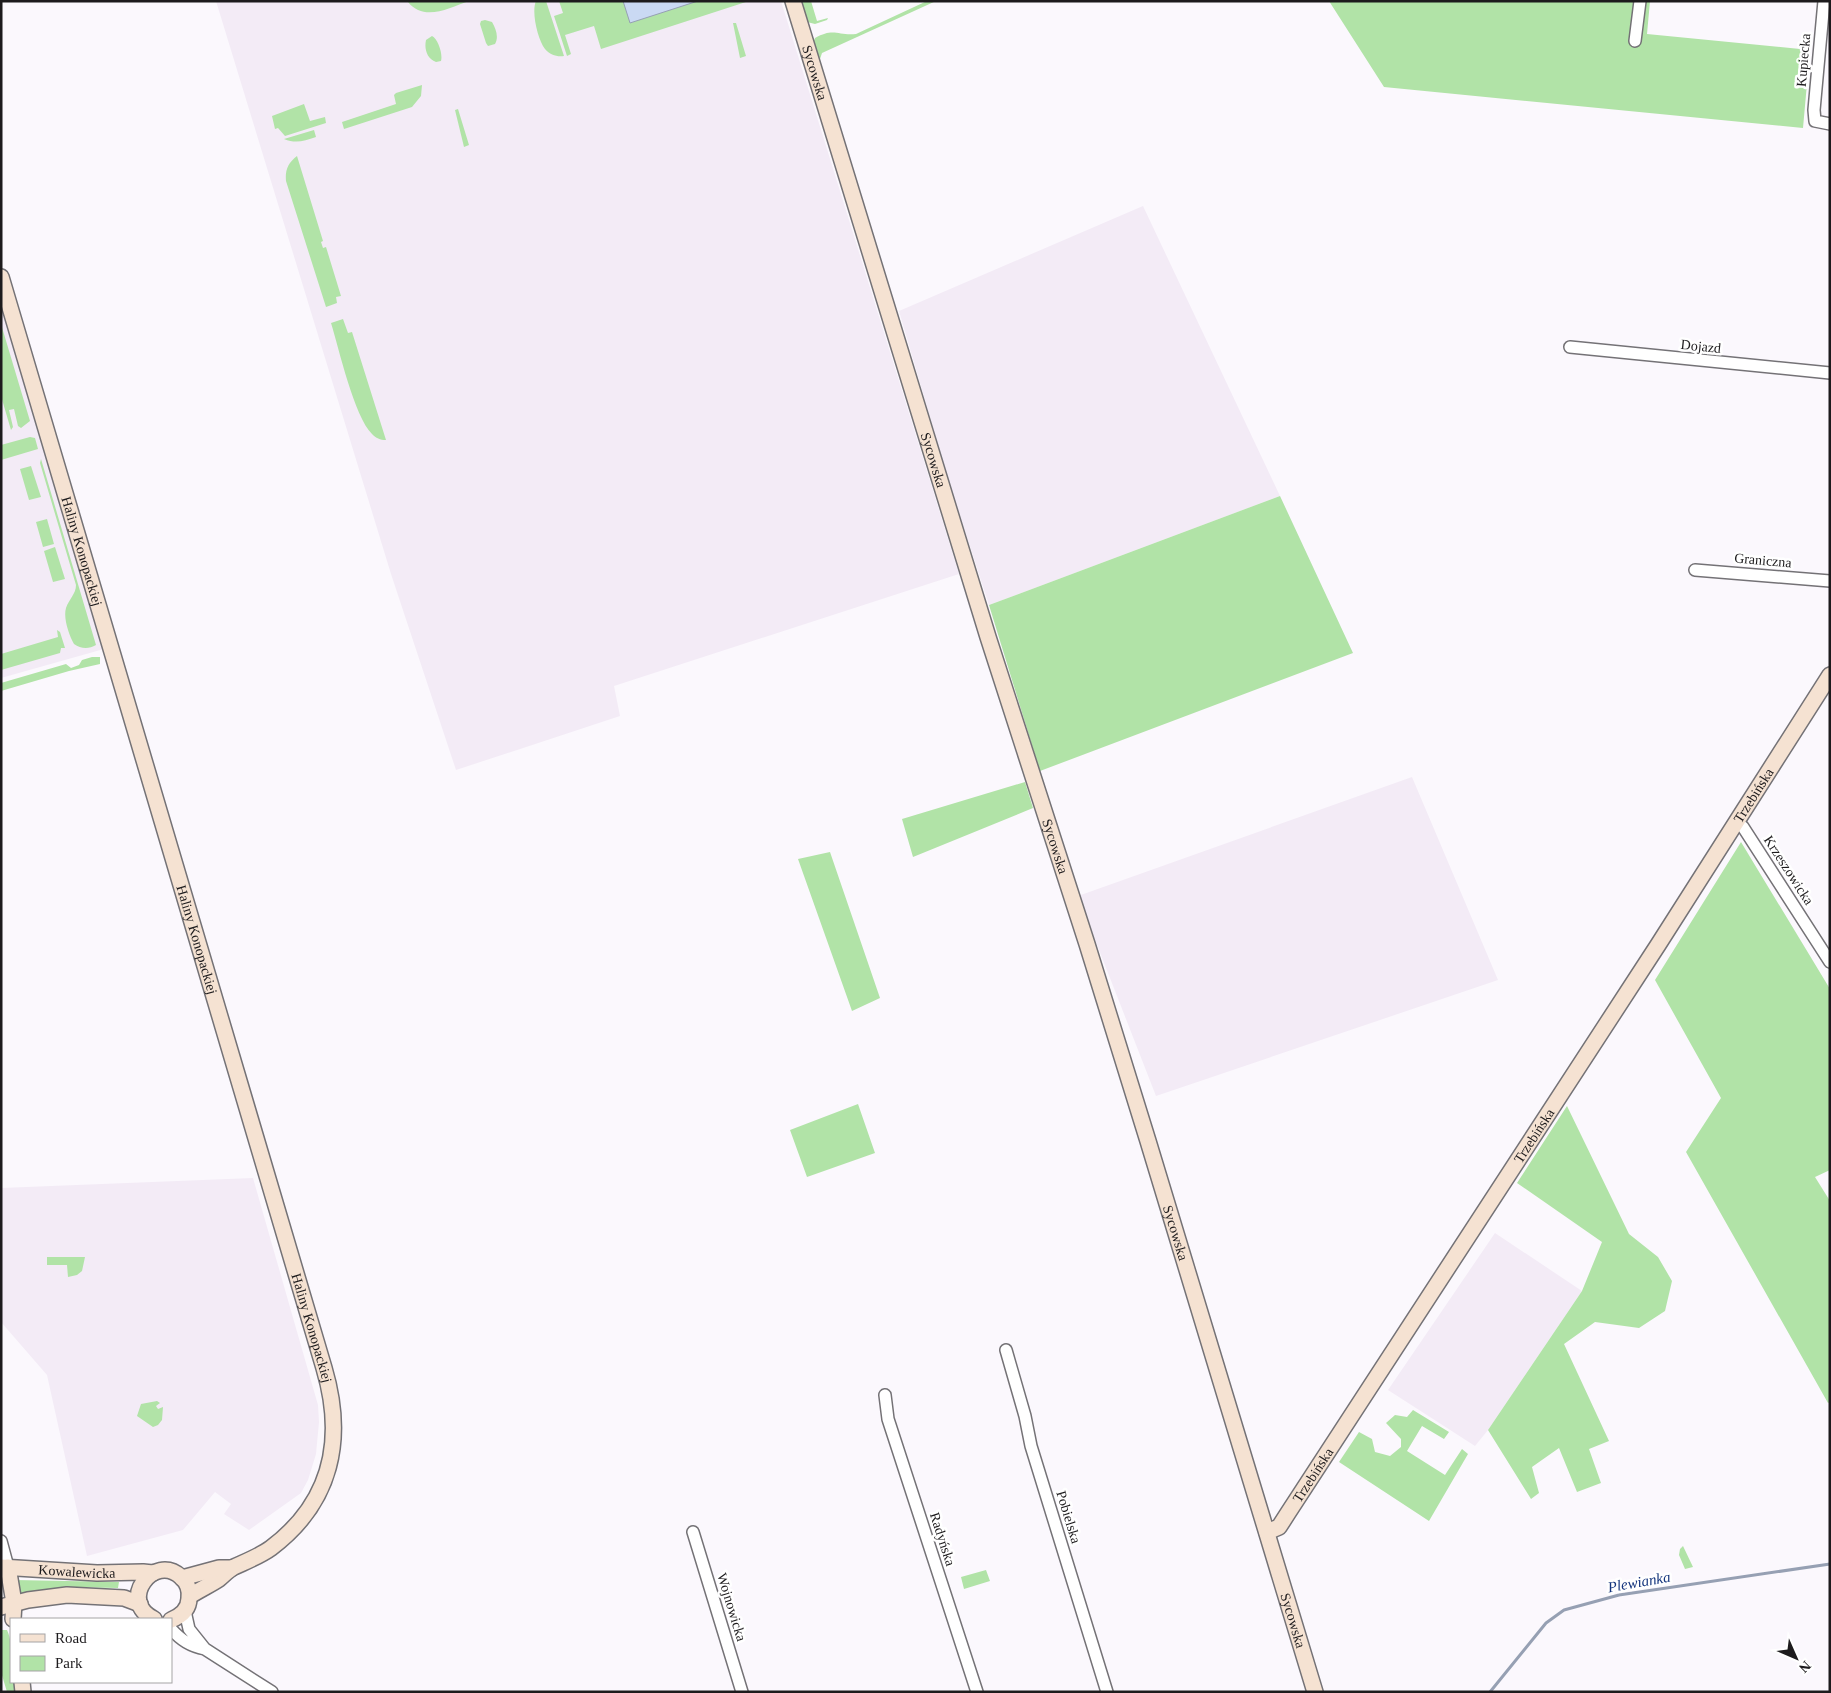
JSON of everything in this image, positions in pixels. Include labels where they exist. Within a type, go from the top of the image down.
[{"type":"street","name":"Sycowska","points":[[793,1],[994,654],[1087,944],[1315,1692]]},
{"type":"street","points":[[1635,41],[1640,1]]},
{"type":"street","name":"Kupiecka","points":[[1824,1],[1814,110],[1815,121],[1830,124]]},
{"type":"street","name":"Haliny Konopackiej","points":[[1,277],[332,1398],[334,1431],[329,1467],[315,1498],[303,1517],[283,1538],[259,1555],[232,1568],[220,1578],[190,1596]]},
{"type":"street","name":"Dojazd","points":[[1570,347],[1830,373]]},
{"type":"street","name":"Graniczna","points":[[1695,570],[1830,581]]},
{"type":"street","name":"Trzebińska","points":[[1267,1532],[1279,1527],[1830,675]]},
{"type":"street","name":"Krzeszowicka","points":[[1736,822],[1743,827],[1830,962]]},
{"type":"street","name":"Pobielska","points":[[1006,1350],[1025,1416],[1031,1446],[1107,1692]]},
{"type":"street","name":"Radyńska","points":[[885,1395],[888,1419],[977,1692]]},
{"type":"street","name":"Wojnowicka","points":[[693,1532],[742,1692]]},
{"type":"street","points":[[1,1541],[8,1605],[11,1618]]},
{"type":"street","name":"Kowalewicka","points":[[4,1567],[97,1573],[152,1573],[169,1570],[182,1578]]},
{"type":"street","name":"Haliny Konopackiej","points":[[182,1578],[220,1568],[232,1568]]},
{"type":"street","points":[[152,1573],[140,1587],[138,1596],[146,1615],[152,1618]]},
{"type":"street","points":[[182,1578],[188,1586],[190,1596],[185,1611],[189,1629],[204,1648],[272,1692]]},
{"type":"street","name":"Kowalewicka","points":[[8,1605],[67,1595],[124,1598],[140,1604]]},
{"type":"street","points":[[172,1619],[185,1611]]},
{"type":"street","points":[[172,1630],[184,1642],[195,1647],[204,1648]]},
{"type":"shaded area","points":[[216,1],[781,1],[959,574],[614,686],[620,716],[456,770],[391,574]]},
{"type":"shaded area","points":[[1143,206],[1280,496],[989,605],[948,479],[899,311]]},
{"type":"shaded area","points":[[1,277],[111,647],[1,678]]},
{"type":"shaded area","points":[[1412,777],[1498,980],[1156,1096],[1078,896]]},
{"type":"shaded area","points":[[253,1178],[318,1405],[319,1422],[316,1454],[308,1480],[301,1493],[249,1530],[224,1514],[231,1504],[215,1492],[183,1530],[87,1556],[47,1375],[1,1322],[1,1188]]},
{"type":"shaded area","points":[[1495,1233],[1582,1291],[1488,1430],[1475,1446],[1388,1390]]},
{"type":"green space","points":[[469,1],[437,12],[421,11],[414,8],[408,2]]},
{"type":"green space","points":[[536,1],[546,1],[564,56],[551,54],[542,45],[534,12]]},
{"type":"green space","points":[[559,1],[749,1],[601,49],[594,26],[565,35],[571,54],[567,56],[554,16],[563,13]]},
{"type":"green space","points":[[801,1],[811,1],[817,21],[828,18],[827,20],[815,24],[807,22]]},
{"type":"green space","points":[[927,1],[936,1],[822,53],[820,59],[821,71],[813,43],[815,38],[832,32],[856,34]]},
{"type":"green space","points":[[1329,1],[1650,1],[1647,34],[1810,50],[1803,128],[1384,87]]},
{"type":"green space","points":[[481,21],[492,22],[497,36],[495,44],[488,46],[480,24]]},
{"type":"green space","points":[[733,23],[736,23],[746,56],[740,58]]},
{"type":"green space","points":[[432,36],[439,47],[441,61],[433,61],[427,53],[425,47],[426,40]]},
{"type":"green space","points":[[422,85],[421,96],[412,107],[344,129],[342,122],[396,104],[394,95],[396,93]]},
{"type":"green space","points":[[304,104],[310,121],[325,117],[326,123],[285,136],[278,128],[275,129],[272,116]]},
{"type":"green space","points":[[458,109],[469,145],[464,147],[455,110]]},
{"type":"green space","points":[[314,130],[316,137],[308,140],[296,142],[284,139]]},
{"type":"green space","points":[[297,156],[323,241],[321,242],[323,248],[326,247],[341,296],[336,297],[337,303],[326,307],[286,181],[288,167]]},
{"type":"green space","points":[[343,319],[348,333],[352,332],[386,440],[382,440],[372,434],[365,425],[353,398],[331,323]]},
{"type":"green space","points":[[1,324],[30,421],[21,428],[18,426],[14,409],[9,410],[13,427],[11,430],[1,396]]},
{"type":"green space","points":[[30,437],[35,438],[38,449],[1,460],[1,445]]},
{"type":"green space","points":[[41,459],[96,645],[91,647],[82,648],[74,644],[67,626],[65,612],[76,585],[40,463]]},
{"type":"green space","points":[[31,466],[41,497],[29,500],[20,469]]},
{"type":"green space","points":[[1280,496],[1353,653],[1040,771],[989,605]]},
{"type":"green space","points":[[47,519],[54,544],[43,547],[36,522]]},
{"type":"green space","points":[[55,547],[65,579],[53,582],[44,551]]},
{"type":"green space","points":[[57,630],[60,632],[65,648],[61,648],[60,653],[1,670],[1,654],[58,637]]},
{"type":"green space","points":[[100,657],[100,664],[1,691],[1,683],[66,664],[71,668],[79,665],[82,660]]},
{"type":"green space","points":[[1025,782],[1033,808],[913,857],[902,819]]},
{"type":"green space","points":[[1741,842],[1830,989],[1830,1170],[1815,1177],[1830,1201],[1830,1402],[1828,1403],[1686,1152],[1721,1098],[1655,980]]},
{"type":"green space","points":[[830,852],[880,998],[852,1011],[798,859]]},
{"type":"green space","points":[[858,1104],[875,1153],[807,1177],[790,1130]]},
{"type":"green space","points":[[1567,1106],[1629,1234],[1658,1257],[1672,1281],[1665,1311],[1639,1328],[1595,1322],[1564,1344],[1609,1441],[1589,1449],[1601,1483],[1577,1492],[1559,1448],[1532,1467],[1539,1493],[1531,1499],[1488,1430],[1582,1291],[1602,1242],[1517,1183]]},
{"type":"green space","points":[[47,1257],[85,1257],[82,1271],[77,1275],[68,1277],[67,1265],[47,1265]]},
{"type":"green space","points":[[157,1401],[160,1403],[156,1406],[158,1409],[163,1407],[162,1420],[153,1427],[137,1416],[141,1404]]},
{"type":"green space","points":[[1413,1410],[1449,1432],[1444,1439],[1422,1426],[1407,1451],[1445,1475],[1462,1449],[1468,1454],[1429,1521],[1339,1462],[1359,1432],[1372,1439],[1375,1452],[1390,1456],[1401,1447],[1401,1439],[1386,1423],[1395,1415],[1407,1417]]},
{"type":"green space","points":[[1683,1546],[1693,1567],[1685,1569],[1679,1555],[1680,1549]]},
{"type":"green space","points":[[986,1570],[990,1581],[964,1589],[961,1577]]},
{"type":"green space","points":[[14,1580],[119,1582],[118,1588],[65,1587],[16,1595]]},
{"type":"green space","points":[[1,1630],[7,1630],[10,1639],[10,1683],[16,1683],[17,1692],[7,1692],[1,1672]]},
{"type":"water","points":[[623,1],[698,1],[630,23]]},
{"type":"waterway","name":"Plewianka","points":[[1490,1692],[1546,1623],[1564,1610],[1619,1595],[1830,1564]]}]
